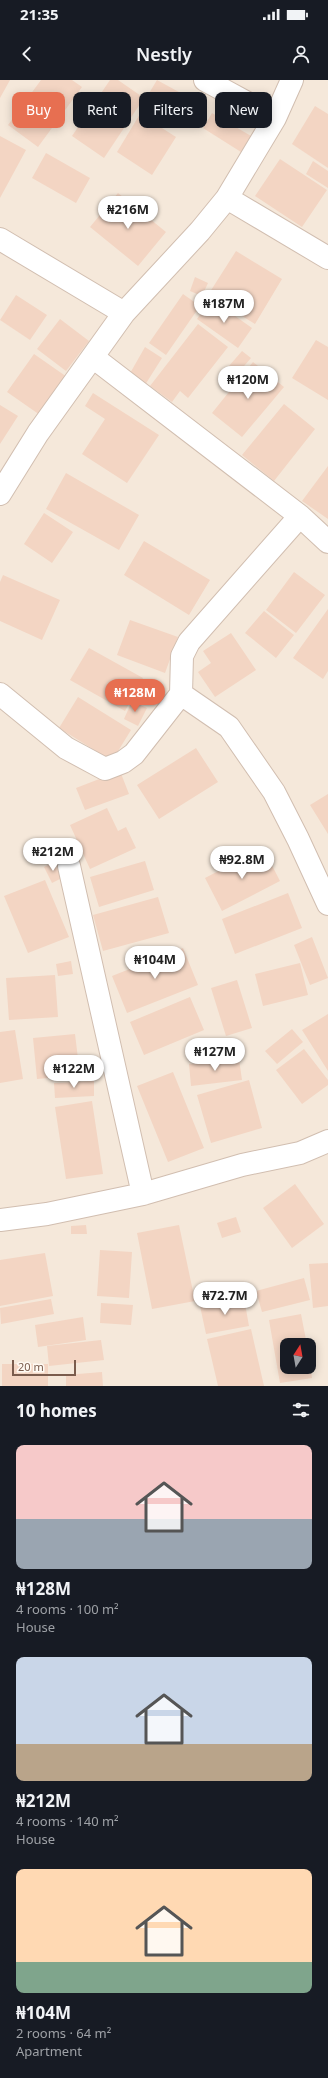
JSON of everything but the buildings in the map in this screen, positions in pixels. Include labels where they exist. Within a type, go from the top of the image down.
[{"type":"street","points":[[205,80],[275,118]]},
{"type":"street","points":[[0,494],[38,433],[94,358],[124,313],[200,231],[227,198],[275,118],[292,80]]},
{"type":"street","points":[[227,198],[328,258]]},
{"type":"street","points":[[0,239],[124,313]]},
{"type":"street","points":[[94,358],[300,516],[328,542]]},
{"type":"street","points":[[0,694],[66,748],[104,769],[122,762],[134,754],[181,694],[182,656],[189,642],[300,516]]},
{"type":"street","points":[[181,694],[229,728],[265,779],[274,792],[298,839],[328,904]]},
{"type":"street","points":[[69,866],[143,1194]]},
{"type":"street","points":[[0,1220],[47,1214],[143,1194],[242,1164],[300,1153],[328,1141]]},
{"type":"shaded area","points":[[0,80],[328,80],[328,1386],[0,1386]]}]
